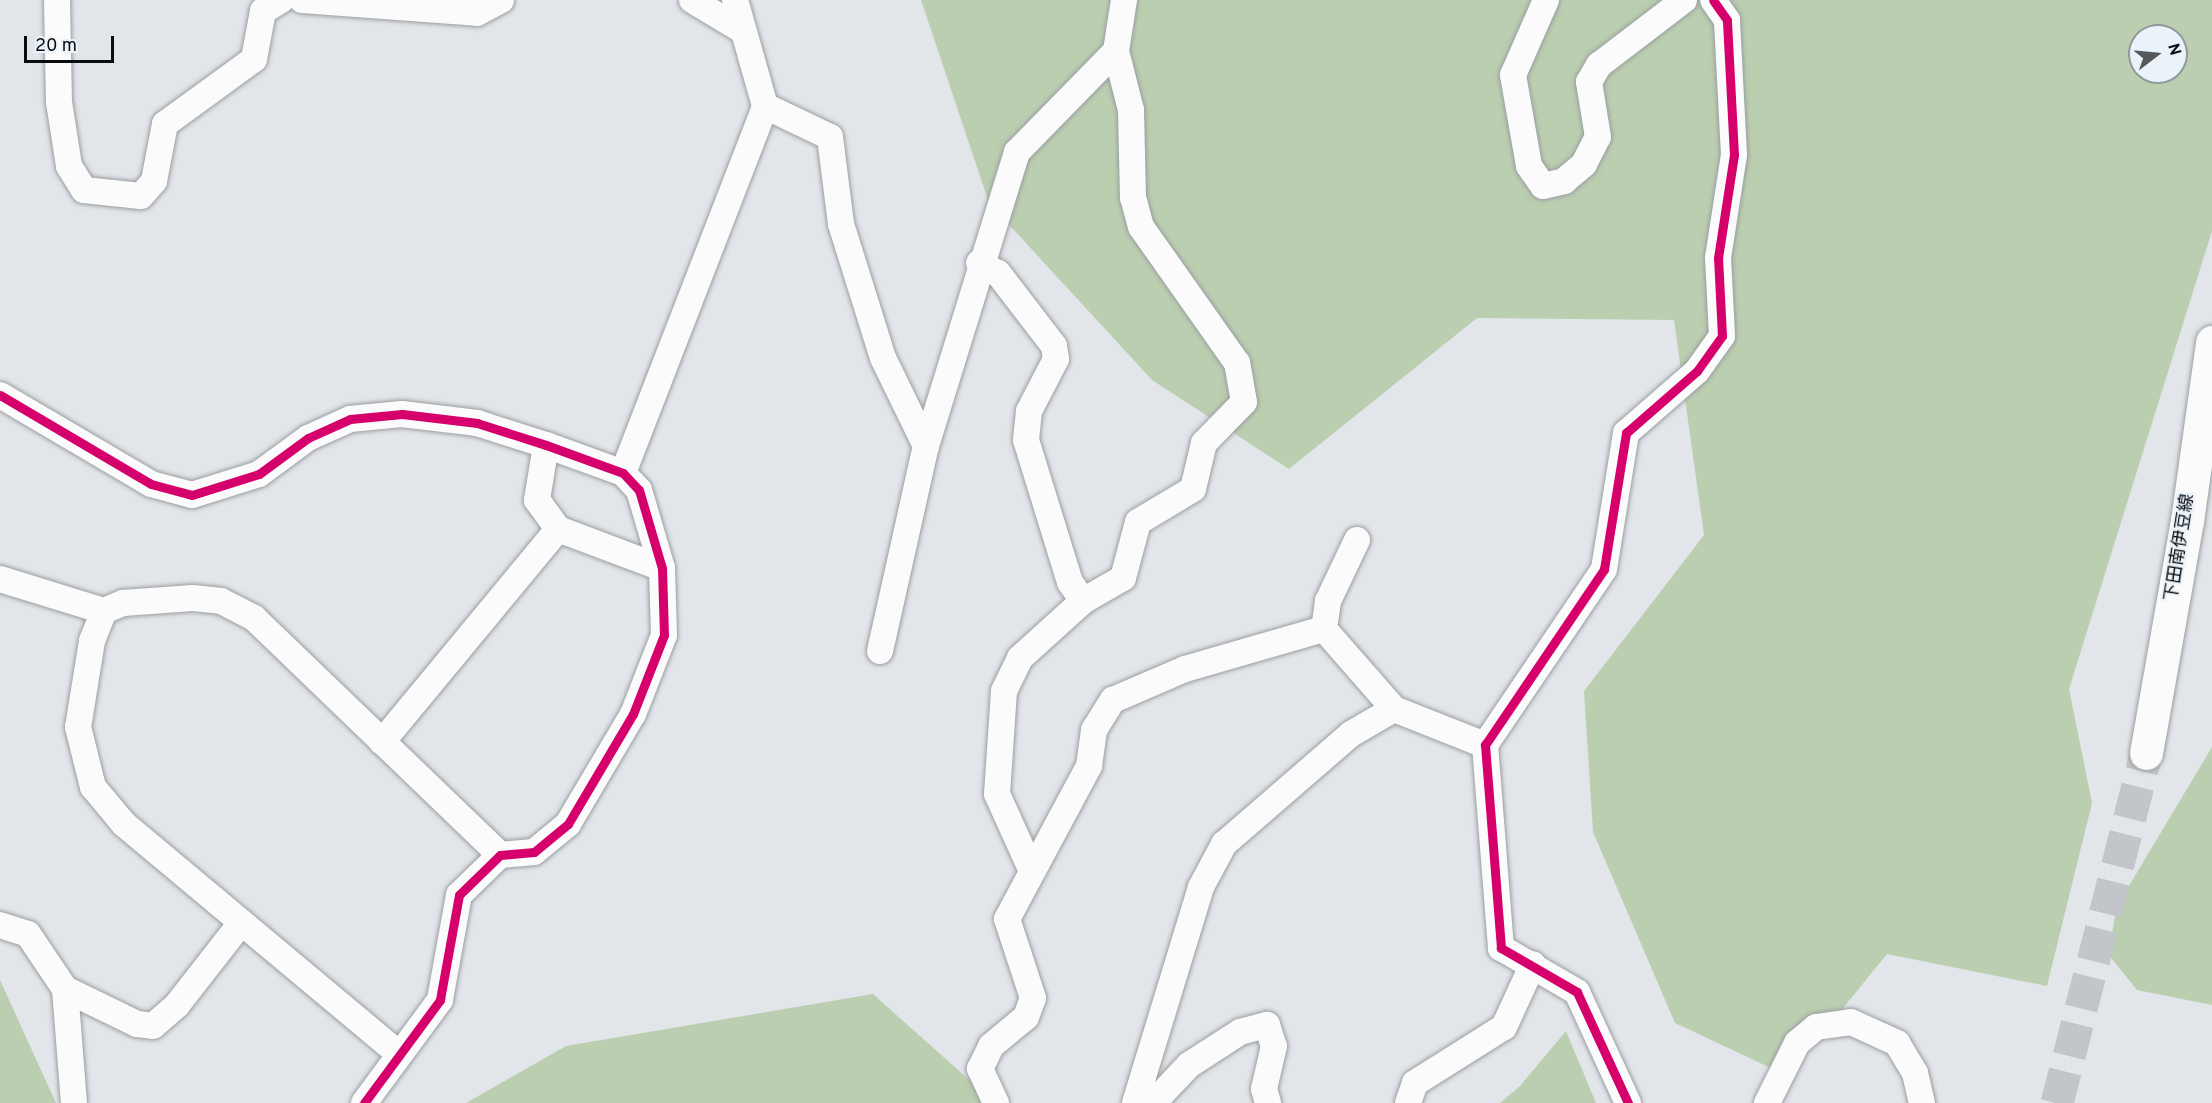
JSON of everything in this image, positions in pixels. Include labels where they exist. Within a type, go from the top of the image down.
[{"type":"main road","name":"下田南伊豆線","points":[[2146,753],[2187,521],[2212,342]]},
{"type":"street","points":[[57,0],[59,102],[69,166],[84,190],[141,196],[154,182],[165,124],[254,59],[263,11],[281,0]]},
{"type":"street","points":[[302,0],[367,3],[477,13],[501,0]]},
{"type":"street","points":[[692,0],[742,30]]},
{"type":"street","points":[[623,472],[765,105],[735,0]]},
{"type":"street","points":[[1030,867],[997,794],[1004,691],[1020,658],[1083,601],[1123,578],[1138,522],[1193,489],[1204,443],[1244,402],[1237,363],[1141,227],[1132,198],[1131,110],[1116,51],[1124,0]]},
{"type":"street","points":[[1546,0],[1513,75],[1529,166],[1543,186],[1564,181],[1584,164],[1598,137],[1589,82],[1599,65],[1684,0]]},
{"type":"street","points":[[1628,1103],[1577,992],[1533,964],[1501,948],[1485,745],[1604,569],[1626,433],[1697,371],[1722,336],[1718,258],[1734,155],[1727,20],[1713,0]]},
{"type":"street","points":[[880,651],[926,446],[979,262],[1017,152],[1116,51]]},
{"type":"street","points":[[765,105],[830,137],[841,224],[883,358],[926,446]]},
{"type":"street","points":[[979,262],[998,273],[1054,346],[1056,360],[1029,411],[1026,440],[1070,582],[1083,601]]},
{"type":"street","points":[[0,394],[152,484],[192,495],[259,474],[308,438],[350,419],[402,414],[477,423],[546,445],[623,472],[639,490],[662,568],[664,635],[633,714],[568,824],[534,852],[500,855],[459,895],[440,1000],[364,1103]]},
{"type":"street","points":[[546,445],[537,500],[558,529],[662,568]]},
{"type":"street","points":[[382,742],[558,529]]},
{"type":"street","points":[[1357,540],[1328,601],[1324,629],[1394,709],[1485,745]]},
{"type":"street","points":[[0,579],[104,610],[157,599],[221,601],[254,618],[500,855]]},
{"type":"street","points":[[104,610],[92,641],[78,727],[93,788],[124,824],[399,1054]]},
{"type":"street","points":[[996,1103],[980,1069],[991,1046],[1026,1017],[1033,998],[1007,919],[1030,867],[1089,766],[1094,730],[1113,700],[1185,669],[1324,629]]},
{"type":"street","points":[[1135,1103],[1201,887],[1224,844],[1351,734],[1394,709]]},
{"type":"street","points":[[65,989],[137,1024],[153,1026],[177,1005],[241,923]]},
{"type":"street","points":[[0,925],[28,934],[65,989],[74,1103]]},
{"type":"street","points":[[1408,1103],[1415,1083],[1504,1027],[1533,964]]},
{"type":"street","points":[[1767,1103],[1797,1043],[1816,1027],[1851,1022],[1897,1042],[1915,1073],[1922,1103]]},
{"type":"street","points":[[1153,1103],[1189,1065],[1240,1032],[1267,1025],[1274,1046],[1264,1089],[1268,1103]]},
{"type":"green space","points":[[921,0],[2212,0],[2212,231],[2069,689],[2092,803],[2047,986],[1887,954],[1788,1076],[1675,1023],[1593,832],[1584,691],[1704,535],[1674,320],[1477,318],[1289,469],[1152,380],[989,203]]},
{"type":"green space","points":[[2212,747],[2212,1005],[2137,990],[2108,954],[2117,906]]},
{"type":"green space","points":[[0,980],[56,1103],[0,1103]]},
{"type":"green space","points":[[873,994],[995,1103],[466,1103],[566,1046]]},
{"type":"green space","points":[[1566,1031],[1596,1103],[1500,1103],[1520,1086]]},
{"type":"tunnel","points":[[2057,1103],[2146,753]]},
{"type":"cycle path","points":[[1628,1103],[1577,992],[1501,948],[1485,745],[1604,569],[1626,433],[1697,371],[1722,336],[1718,258],[1734,155],[1727,20],[1713,0]]},
{"type":"cycle path","points":[[0,395],[151,484],[192,495],[259,474],[308,438],[350,419],[402,414],[477,423],[546,445],[623,473],[639,490],[662,568],[664,635],[633,714],[568,824],[534,852],[500,855],[459,895],[440,1000],[364,1103]]}]
